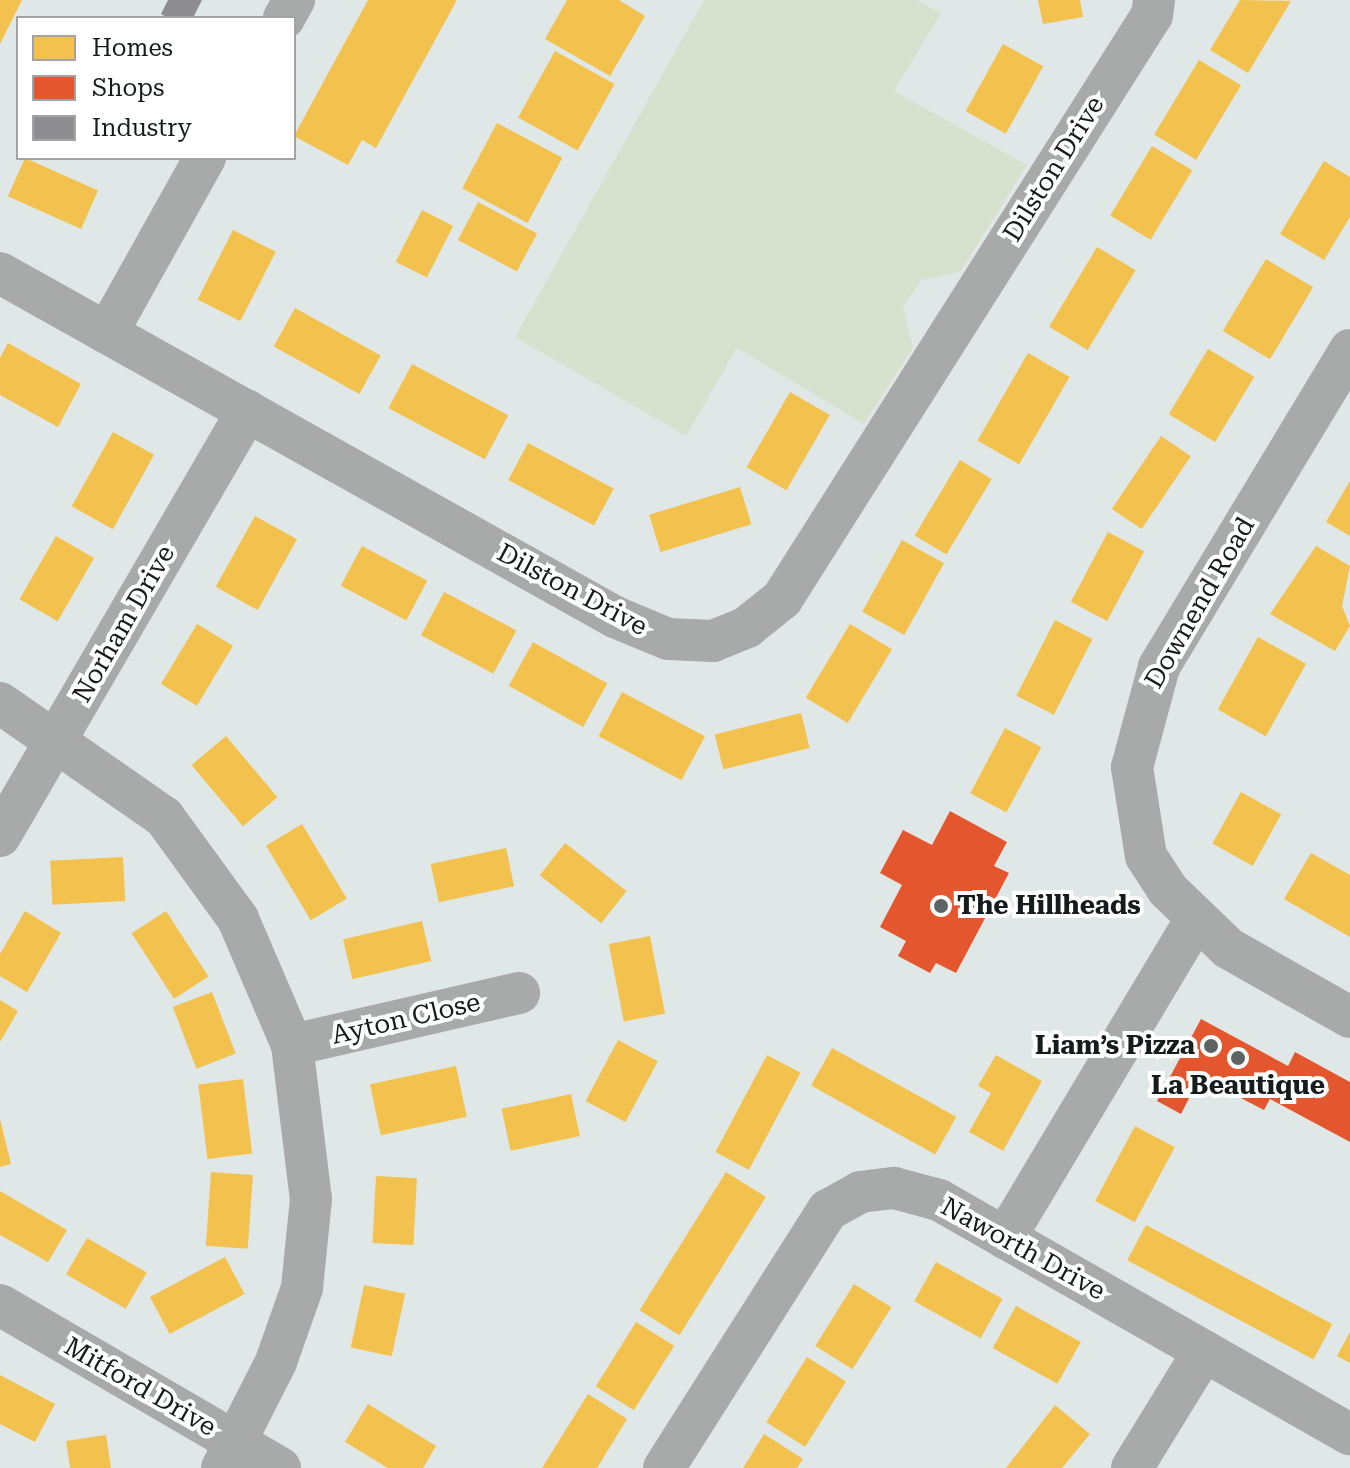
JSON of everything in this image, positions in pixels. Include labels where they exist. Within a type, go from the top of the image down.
[{"type":"street","name":"Dilston Drive","points":[[0,273],[615,617],[668,639],[713,641],[747,627],[782,599],[1152,15],[1154,0]]},
{"type":"street","points":[[107,333],[204,160]]},
{"type":"street","name":"Downend Road","points":[[1350,350],[1159,667],[1134,739],[1146,856],[1195,921],[1350,1017]]},
{"type":"street","name":"Norham Drive","points":[[0,836],[247,411]]},
{"type":"street","points":[[0,703],[57,739],[164,817],[208,870],[238,919],[292,1045],[310,1168],[302,1288],[230,1456]]},
{"type":"street","points":[[1005,1238],[1195,921]]},
{"type":"street","name":"Ayton Close","points":[[292,1045],[519,993]]},
{"type":"street","name":"Naworth Drive","points":[[664,1468],[828,1210],[860,1192],[894,1188],[939,1200],[1350,1434]]},
{"type":"street","name":"Mitford Drive","points":[[0,1305],[230,1456],[280,1468]]},
{"type":"street","points":[[1132,1468],[1204,1351]]},
{"type":"green space","points":[[704,0],[916,0],[941,13],[894,91],[1027,165],[960,272],[921,280],[903,307],[913,347],[864,424],[737,348],[686,436],[515,337]]},
{"type":"building: Homes","points":[[0,0],[22,0],[0,44]]},
{"type":"building: Homes","points":[[368,0],[457,0],[376,148],[362,140],[348,165],[296,137]]},
{"type":"building: Homes","points":[[567,0],[619,0],[645,16],[610,76],[545,39]]},
{"type":"building: Homes","points":[[1038,0],[1080,0],[1083,17],[1043,24]]},
{"type":"building: Homes","points":[[1240,0],[1291,1],[1248,73],[1210,50]]},
{"type":"building: Homes","points":[[1003,44],[1043,66],[1006,134],[966,111]]},
{"type":"building: Homes","points":[[555,51],[614,84],[578,150],[518,117]]},
{"type":"building: Homes","points":[[1199,60],[1241,85],[1196,160],[1154,135]]},
{"type":"building: Homes","points":[[497,123],[562,158],[528,223],[462,188]]},
{"type":"building: Homes","points":[[1152,146],[1192,170],[1151,240],[1110,215]]},
{"type":"building: Homes","points":[[24,160],[98,191],[81,229],[8,196]]},
{"type":"building: Homes","points":[[1324,161],[1350,177],[1350,217],[1324,260],[1280,234]]},
{"type":"building: Homes","points":[[478,202],[537,233],[517,271],[458,240]]},
{"type":"building: Homes","points":[[422,210],[453,226],[427,278],[396,262]]},
{"type":"building: Homes","points":[[233,230],[276,252],[240,321],[198,299]]},
{"type":"building: Homes","points":[[1097,247],[1136,270],[1088,350],[1049,327]]},
{"type":"building: Homes","points":[[1266,259],[1313,287],[1270,359],[1223,331]]},
{"type":"building: Homes","points":[[295,308],[381,356],[359,394],[274,346]]},
{"type":"building: Homes","points":[[8,343],[81,384],[58,427],[0,395],[0,358]]},
{"type":"building: Homes","points":[[1208,349],[1254,377],[1215,442],[1169,414]]},
{"type":"building: Homes","points":[[1028,353],[1070,377],[1019,464],[978,440]]},
{"type":"building: Homes","points":[[412,364],[508,415],[485,459],[389,408]]},
{"type":"building: Homes","points":[[790,392],[830,415],[786,490],[746,467]]},
{"type":"building: Homes","points":[[113,432],[154,455],[113,529],[72,506]]},
{"type":"building: Homes","points":[[1161,436],[1191,456],[1142,529],[1112,509]]},
{"type":"building: Homes","points":[[528,443],[614,489],[594,526],[508,480]]},
{"type":"building: Homes","points":[[960,460],[992,479],[946,554],[915,535]]},
{"type":"building: Homes","points":[[1350,481],[1350,536],[1326,522]]},
{"type":"building: Homes","points":[[740,487],[751,524],[661,552],[649,515]]},
{"type":"building: Homes","points":[[255,516],[297,539],[258,610],[216,587]]},
{"type":"building: Homes","points":[[1108,532],[1144,551],[1107,621],[1071,602]]},
{"type":"building: Homes","points":[[56,536],[94,558],[58,621],[20,599]]},
{"type":"building: Homes","points":[[902,540],[944,563],[904,635],[862,612]]},
{"type":"building: Homes","points":[[362,546],[427,581],[406,620],[341,586]]},
{"type":"building: Homes","points":[[1316,546],[1350,566],[1342,606],[1350,626],[1335,651],[1270,614]]},
{"type":"building: Homes","points":[[444,592],[516,630],[493,674],[421,635]]},
{"type":"building: Homes","points":[[1055,620],[1092,639],[1054,715],[1016,696]]},
{"type":"building: Homes","points":[[197,624],[233,646],[197,706],[161,684]]},
{"type":"building: Homes","points":[[850,624],[892,649],[848,723],[806,698]]},
{"type":"building: Homes","points":[[1258,637],[1306,664],[1266,736],[1218,710]]},
{"type":"building: Homes","points":[[533,642],[607,683],[583,727],[509,686]]},
{"type":"building: Homes","points":[[622,692],[705,736],[682,780],[599,736]]},
{"type":"building: Homes","points":[[801,713],[810,748],[723,769],[715,735]]},
{"type":"building: Homes","points":[[1005,728],[1041,747],[1006,813],[970,793]]},
{"type":"building: Homes","points":[[226,736],[277,797],[243,826],[192,765]]},
{"type":"building: Homes","points":[[1241,792],[1281,814],[1253,866],[1212,844]]},
{"type":"building: Homes","points":[[302,824],[347,899],[311,920],[266,846]]},
{"type":"building: Homes","points":[[565,843],[626,891],[601,923],[540,875]]},
{"type":"building: Homes","points":[[506,848],[514,886],[439,902],[431,864]]},
{"type":"building: Homes","points":[[1311,853],[1350,875],[1350,937],[1284,899]]},
{"type":"building: Homes","points":[[123,857],[125,901],[52,905],[50,861]]},
{"type":"building: Homes","points":[[25,911],[61,933],[27,992],[0,976],[0,954]]},
{"type":"building: Homes","points":[[166,911],[208,976],[174,999],[132,933]]},
{"type":"building: Homes","points":[[422,921],[431,961],[352,979],[343,939]]},
{"type":"building: Homes","points":[[650,936],[665,1014],[624,1022],[609,944]]},
{"type":"building: Homes","points":[[212,992],[236,1054],[196,1069],[173,1007]]},
{"type":"building: Homes","points":[[0,1000],[18,1011],[0,1042]]},
{"type":"building: Homes","points":[[618,1040],[658,1061],[625,1122],[586,1101]]},
{"type":"building: Homes","points":[[832,1048],[956,1117],[935,1154],[811,1086]]},
{"type":"building: Homes","points":[[767,1055],[801,1073],[749,1170],[715,1152]]},
{"type":"building: Homes","points":[[996,1055],[1042,1081],[1003,1151],[969,1132],[991,1093],[978,1086]]},
{"type":"building: Homes","points":[[456,1066],[467,1117],[381,1135],[370,1084]]},
{"type":"building: Homes","points":[[243,1079],[252,1153],[207,1159],[198,1084]]},
{"type":"building: Homes","points":[[571,1094],[580,1136],[510,1151],[502,1109]]},
{"type":"building: Homes","points":[[0,1119],[11,1164],[0,1167]]},
{"type":"building: Homes","points":[[1135,1126],[1175,1147],[1135,1222],[1095,1201]]},
{"type":"building: Homes","points":[[211,1172],[253,1175],[248,1249],[206,1246]]},
{"type":"building: Homes","points":[[726,1172],[766,1197],[679,1335],[640,1310]]},
{"type":"building: Homes","points":[[376,1176],[417,1178],[413,1245],[372,1243]]},
{"type":"building: Homes","points":[[0,1191],[67,1230],[48,1262],[0,1235]]},
{"type":"building: Homes","points":[[1146,1225],[1332,1324],[1314,1359],[1127,1260]]},
{"type":"building: Homes","points":[[87,1238],[147,1272],[126,1309],[66,1274]]},
{"type":"building: Homes","points":[[225,1257],[245,1294],[170,1334],[150,1297]]},
{"type":"building: Homes","points":[[936,1262],[1002,1299],[981,1338],[914,1301]]},
{"type":"building: Homes","points":[[854,1284],[891,1307],[853,1369],[815,1346]]},
{"type":"building: Homes","points":[[364,1285],[405,1294],[392,1356],[351,1348]]},
{"type":"building: Homes","points":[[1016,1306],[1081,1342],[1057,1384],[993,1348]]},
{"type":"building: Homes","points":[[636,1322],[674,1346],[634,1410],[596,1386]]},
{"type":"building: Homes","points":[[1350,1332],[1350,1363],[1337,1356]]},
{"type":"building: Homes","points":[[807,1357],[846,1381],[805,1447],[766,1422]]},
{"type":"building: Homes","points":[[0,1375],[55,1404],[35,1442],[0,1424]]},
{"type":"building: Homes","points":[[588,1394],[627,1419],[597,1468],[542,1468]]},
{"type":"building: Homes","points":[[368,1404],[436,1446],[423,1468],[388,1468],[345,1442]]},
{"type":"building: Homes","points":[[1055,1405],[1090,1434],[1062,1468],[1006,1468]]},
{"type":"building: Homes","points":[[764,1434],[803,1459],[797,1468],[743,1468]]},
{"type":"building: Homes","points":[[106,1435],[111,1468],[70,1468],[66,1441]]},
{"type":"building: Shops","name":"The Hillheads","points":[[950,811],[1007,842],[994,866],[1009,873],[956,973],[936,963],[930,973],[898,956],[906,941],[880,927],[902,885],[880,873],[903,830],[932,845]]},
{"type":"building: Shops","points":[[1201,1019],[1288,1066],[1295,1052],[1350,1082],[1350,1142],[1270,1099],[1264,1110],[1200,1077],[1181,1114],[1157,1101]]},
{"type":"building: Industry","points":[[168,0],[202,0],[194,16],[161,14]]},
{"type":"place","name":"The Hillheads","points":[[941,906]]},
{"type":"place","name":"Liam’s Pizza","points":[[1211,1046]]},
{"type":"place","name":"La Beautique","points":[[1238,1058]]}]
